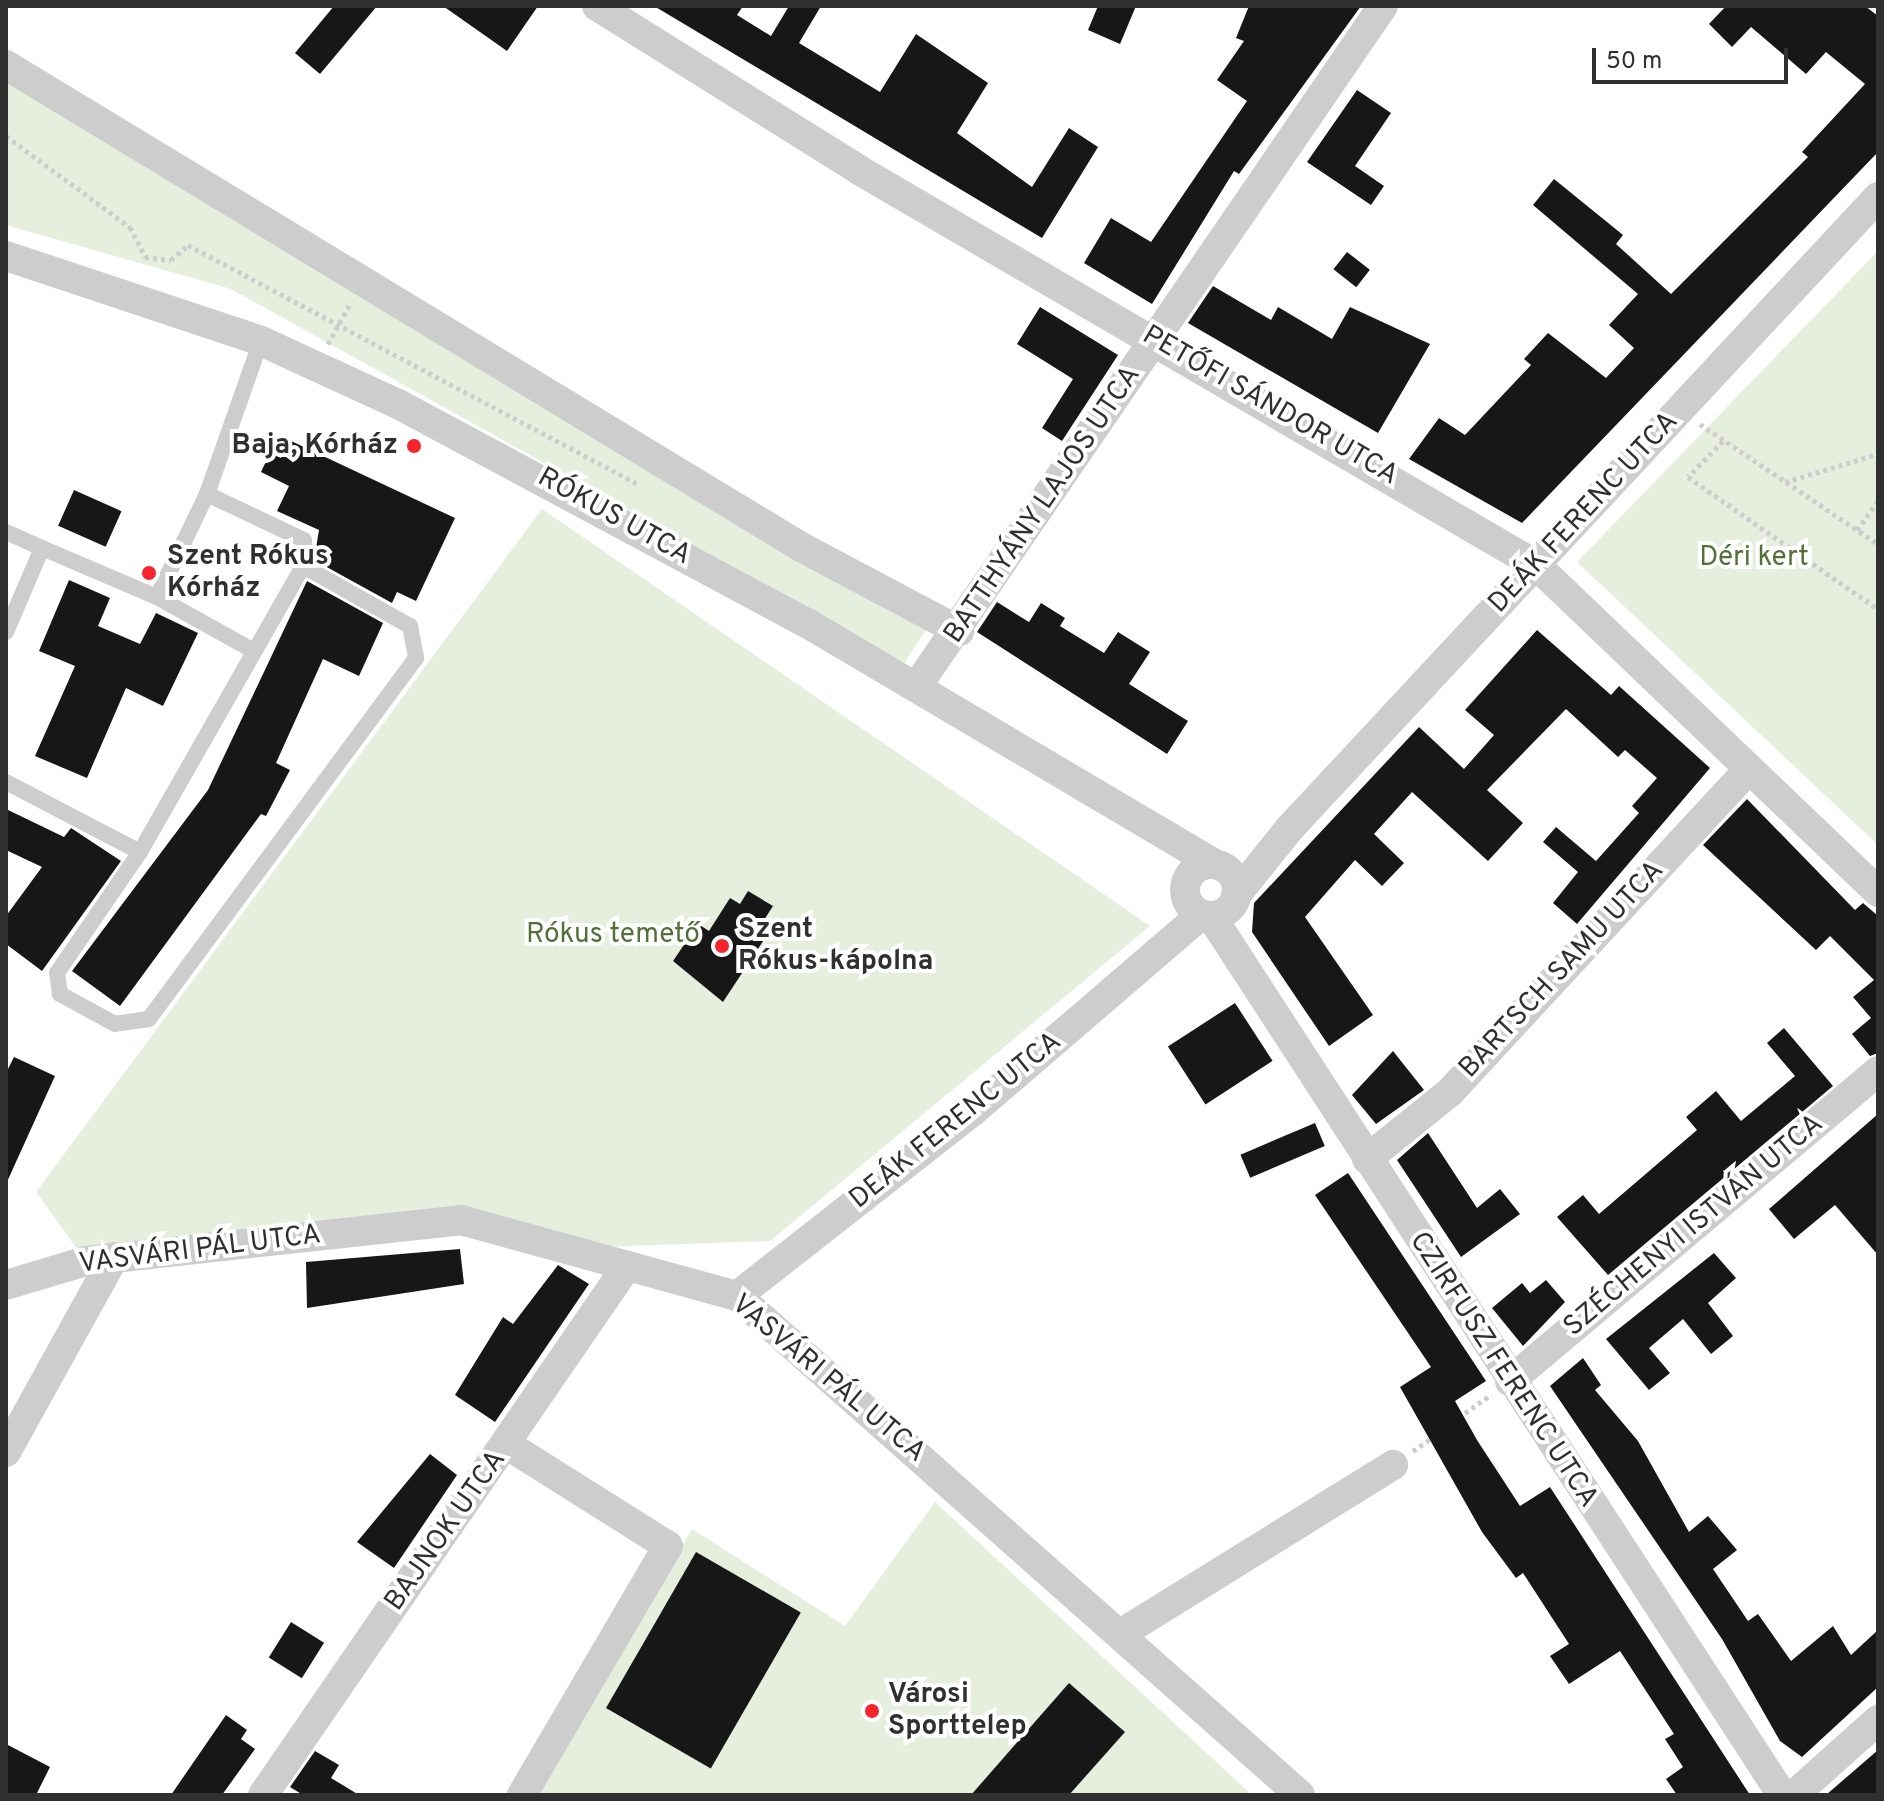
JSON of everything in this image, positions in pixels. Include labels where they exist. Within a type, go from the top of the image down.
[{"type":"street","name":"PETŐFI SÁNDOR UTCA","points":[[597,6],[859,170],[1536,565],[1747,771],[1878,892]]},
{"type":"street","name":"BATTHYÁNY LAJOS UTCA","points":[[917,686],[959,631],[1153,339],[1383,6]]},
{"type":"street","points":[[6,65],[803,548],[959,631]]},
{"type":"street","name":"DEÁK FERENC UTCA","points":[[1289,829],[1878,197]]},
{"type":"street","name":"RÓKUS UTCA","points":[[6,256],[261,341],[576,495],[917,686],[1219,866]]},
{"type":"street","name":"BARTSCH SAMU UTCA","points":[[1367,1159],[1450,1092],[1747,771]]},
{"type":"street","points":[[1209,902],[1199,866],[1219,866],[1289,829]]},
{"type":"street","points":[[1209,902],[1289,829]]},
{"type":"street","points":[[1187,848],[1209,902]]},
{"type":"street","points":[[1209,902],[1219,866]]},
{"type":"street","name":"DEÁK FERENC UTCA","points":[[737,1296],[1172,942],[1209,902]]},
{"type":"street","name":"CZIRFUSZ FERENC UTCA","points":[[1209,902],[1367,1159],[1782,1795]]},
{"type":"street","name":"SZÉCHENYI ISTVÁN UTCA","points":[[1510,1381],[1878,1071]]},
{"type":"street","name":"VASVÁRI PÁL UTCA","points":[[6,1285],[114,1257],[461,1220],[737,1296],[1122,1633],[1300,1795]]},
{"type":"street","points":[[6,1452],[114,1257]]},
{"type":"street","name":"BAJNOK UTCA","points":[[263,1795],[627,1266]]},
{"type":"street","points":[[506,1444],[668,1546],[522,1795]]},
{"type":"street","points":[[1122,1633],[1393,1465]]},
{"type":"street","points":[[1794,1795],[1878,1720]]},
{"type":"lane","points":[[157,597],[207,494],[261,341]]},
{"type":"lane","points":[[207,494],[304,540],[303,566],[140,852],[57,973],[60,994],[115,1024],[149,1019],[416,658],[410,626],[303,566]]},
{"type":"lane","points":[[6,532],[157,597],[254,651]]},
{"type":"lane","points":[[6,632],[42,548]]},
{"type":"lane","points":[[6,782],[140,852]]},
{"type":"path","points":[[6,136],[130,227],[145,257],[171,260],[188,245],[338,325]]},
{"type":"path","points":[[323,352],[364,281]]},
{"type":"path","points":[[1682,409],[1723,441],[1878,544]]},
{"type":"path","points":[[1723,441],[1688,477],[1878,609]]},
{"type":"path","points":[[1785,482],[1878,454]]},
{"type":"path","points":[[1857,530],[1878,501]]},
{"type":"green space","points":[[6,79],[932,621],[904,663],[231,289],[6,225]]},
{"type":"green space","name":"Déri kert","points":[[1878,251],[1878,845],[1577,562]]},
{"type":"green space","name":"Rókus temető","points":[[542,509],[1150,926],[770,1241],[568,1248],[461,1220],[86,1261],[36,1192]]},
{"type":"green space","name":"Városi Sporttelep","points":[[935,1502],[1252,1795],[534,1795],[692,1529],[845,1626]]},
{"type":"building","points":[[334,6],[377,6],[320,74],[295,53]]},
{"type":"building","points":[[443,6],[538,6],[507,51]]},
{"type":"building","points":[[654,6],[743,6],[737,15],[771,36],[789,6],[821,6],[799,43],[880,92],[916,34],[988,83],[957,133],[1032,187],[1069,128],[1098,147],[1042,238]]},
{"type":"building","points":[[1098,6],[1136,6],[1120,44],[1088,30]]},
{"type":"building","points":[[1249,6],[1361,6],[1239,174],[1234,171],[1152,304],[1084,263],[1111,218],[1151,242],[1247,101],[1217,80],[1244,41],[1236,38]]},
{"type":"building","points":[[1726,6],[1865,6],[1878,16],[1878,152],[1522,523],[1409,459],[1439,418],[1465,435],[1531,365],[1524,359],[1548,333],[1606,378],[1634,348],[1609,325],[1638,294],[1533,205],[1554,179],[1623,235],[1616,244],[1671,294],[1808,157],[1802,152],[1865,84],[1826,52],[1806,74],[1751,27],[1732,47],[1709,24]]},
{"type":"building","points":[[1357,90],[1391,113],[1355,166],[1384,186],[1371,205],[1307,162]]},
{"type":"building","points":[[1347,252],[1370,270],[1356,287],[1333,269]]},
{"type":"building","points":[[1213,286],[1271,320],[1278,307],[1332,339],[1350,307],[1430,344],[1378,433],[1188,323]]},
{"type":"building","points":[[1040,307],[1118,355],[1062,441],[1042,428],[1073,379],[1017,344]]},
{"type":"building","points":[[289,440],[455,518],[416,601],[397,592],[392,603],[314,560],[319,530],[277,511],[289,486],[261,472],[270,453],[281,458]]},
{"type":"building","points":[[74,490],[122,511],[106,547],[58,526]]},
{"type":"building","points":[[69,580],[110,598],[98,626],[140,644],[156,613],[198,633],[163,706],[126,688],[87,778],[35,756],[75,666],[39,651]]},
{"type":"building","points":[[307,581],[383,623],[359,676],[323,659],[276,763],[290,770],[266,816],[261,814],[120,1006],[72,971],[208,790]]},
{"type":"building","points":[[997,602],[1029,622],[1041,603],[1065,618],[1060,626],[1104,653],[1118,632],[1150,652],[1129,684],[1188,721],[1167,754],[977,632]]},
{"type":"building","points":[[1537,630],[1611,695],[1619,686],[1710,768],[1577,924],[1553,903],[1578,872],[1543,842],[1556,827],[1596,861],[1639,813],[1632,806],[1657,778],[1625,750],[1618,757],[1566,709],[1487,790],[1523,823],[1488,861],[1412,792],[1374,834],[1404,863],[1382,886],[1355,860],[1305,917],[1373,1015],[1329,1046],[1252,932],[1254,903],[1419,727],[1464,769],[1494,735],[1465,710]]},
{"type":"building","points":[[1747,799],[1855,910],[1863,903],[1878,916],[1878,1053],[1870,1056],[1852,1034],[1871,1018],[1853,997],[1874,980],[1830,936],[1816,950],[1703,845]]},
{"type":"building","points":[[6,809],[64,837],[71,828],[121,861],[42,971],[6,944],[6,916],[42,867],[6,850]]},
{"type":"building","name":"Szent Rókus-kápolna","points":[[748,891],[773,906],[764,920],[773,926],[723,1002],[673,961],[698,924],[709,931],[730,898],[740,904]]},
{"type":"building","points":[[1235,1003],[1273,1061],[1205,1104],[1168,1047]]},
{"type":"building","points":[[1784,1028],[1833,1086],[1608,1275],[1557,1217],[1583,1195],[1599,1214],[1697,1130],[1686,1117],[1716,1091],[1741,1121],[1795,1076],[1767,1043]]},
{"type":"building","points":[[1393,1051],[1424,1090],[1376,1124],[1352,1095]]},
{"type":"building","points":[[14,1057],[55,1076],[6,1184],[6,1073]]},
{"type":"building","points":[[1878,1114],[1878,1255],[1835,1205],[1794,1239],[1769,1209]]},
{"type":"building","points":[[1315,1123],[1325,1146],[1250,1178],[1240,1155]]},
{"type":"building","points":[[1428,1133],[1477,1208],[1500,1189],[1520,1214],[1461,1257],[1397,1160]]},
{"type":"building","points":[[1348,1173],[1486,1381],[1455,1401],[1477,1440],[1520,1506],[1550,1487],[1750,1795],[1677,1795],[1666,1779],[1683,1767],[1665,1739],[1674,1734],[1620,1651],[1569,1684],[1550,1656],[1569,1644],[1523,1573],[1516,1578],[1482,1532],[1400,1387],[1431,1367],[1315,1195]]},
{"type":"building","points":[[460,1249],[464,1284],[307,1308],[306,1262]]},
{"type":"building","points":[[1714,1253],[1736,1278],[1708,1303],[1733,1336],[1711,1354],[1683,1319],[1649,1348],[1670,1373],[1649,1390],[1606,1339]]},
{"type":"building","points":[[558,1265],[589,1284],[495,1422],[455,1395],[503,1317],[513,1324]]},
{"type":"building","points":[[1546,1280],[1565,1302],[1523,1346],[1492,1308],[1522,1283],[1530,1293]]},
{"type":"building","points":[[1583,1358],[1601,1385],[1595,1390],[1638,1441],[1689,1532],[1708,1516],[1737,1550],[1713,1569],[1748,1621],[1758,1614],[1791,1661],[1833,1626],[1851,1655],[1878,1630],[1878,1687],[1802,1757],[1780,1741],[1722,1639],[1550,1386]]},
{"type":"building","points":[[430,1454],[457,1475],[394,1568],[357,1542]]},
{"type":"building","points":[[696,1552],[801,1612],[711,1768],[606,1708]]},
{"type":"building","points":[[291,1622],[324,1643],[302,1678],[269,1658]]},
{"type":"building","points":[[1069,1683],[1125,1732],[1069,1795],[971,1795]]},
{"type":"building","points":[[226,1715],[247,1730],[241,1739],[255,1749],[222,1795],[171,1795]]},
{"type":"building","points":[[6,1744],[50,1767],[36,1795],[6,1795]]},
{"type":"building","points":[[1878,1750],[1878,1795],[1826,1795]]},
{"type":"building","points":[[315,1751],[339,1765],[331,1778],[359,1795],[303,1795],[290,1787]]},
{"type":"place","name":"Baja, Kórház","points":[[414,446]]},
{"type":"place","name":"Szent Rókus Kórház","points":[[149,573]]},
{"type":"place","name":"Szent Rókus-kápolna","points":[[722,946]]},
{"type":"place","name":"Városi Sporttelep","points":[[872,1711]]}]
